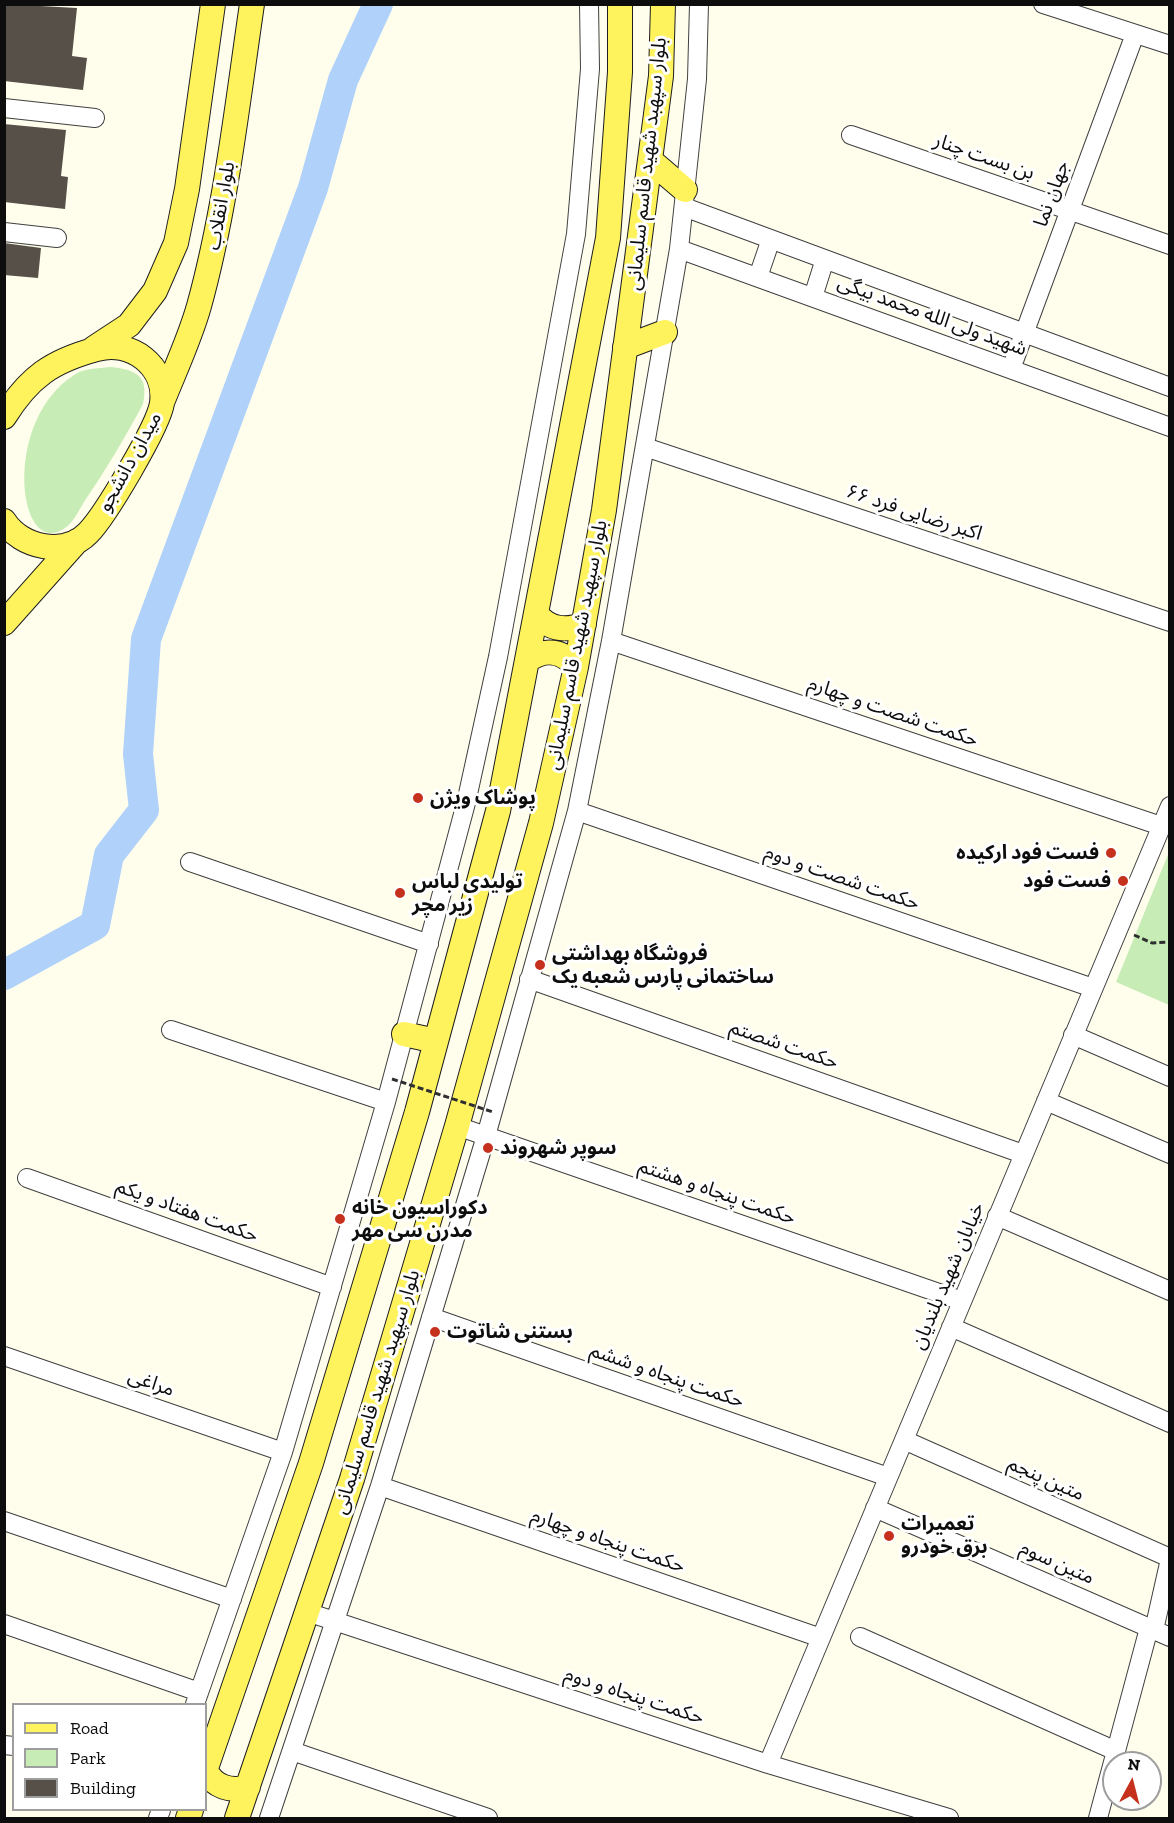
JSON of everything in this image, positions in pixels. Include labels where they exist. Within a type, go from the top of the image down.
[{"type":"main road","name":"بلوار انقلاب","points":[[92,350],[129,325],[155,291],[176,243],[187,189],[213,4]]},
{"type":"main road","name":"بلوار انقلاب","points":[[163,400],[198,309],[213,252],[224,196],[252,4]]},
{"type":"main road","name":"بلوار سپهبد شهید قاسم سلیمانی","points":[[207,1766],[314,1452],[414,1123],[498,811],[608,238],[620,72],[620,4]]},
{"type":"main road","name":"بلوار سپهبد شهید قاسم سلیمانی","points":[[237,1818],[352,1479],[458,1126],[541,823],[576,667],[604,510],[661,76],[663,4]]},
{"type":"main road","points":[[651,161],[685,199]]},
{"type":"main road","points":[[625,348],[665,332]]},
{"type":"main road","name":"میدان دانشجو","points":[[4,417],[12,397],[40,373],[64,359],[92,350],[117,346],[141,356],[158,375],[163,400],[160,413],[127,475],[88,534],[77,541]]},
{"type":"main road","points":[[5,525],[15,534],[39,546],[65,546],[77,541]]},
{"type":"main road","points":[[4,623],[77,541]]},
{"type":"main road","points":[[536,614],[549,626],[558,628],[567,629],[584,624]]},
{"type":"main road","points":[[527,661],[539,654],[553,652],[566,657],[576,667]]},
{"type":"main road","points":[[404,1034],[436,1041]]},
{"type":"main road","points":[[207,1771],[213,1782],[226,1788],[248,1787]]},
{"type":"street","points":[[4,1624],[197,1698],[283,1452],[386,1102],[466,803],[498,657],[576,234],[590,69],[589,4]]},
{"type":"street","points":[[269,1818],[380,1486],[493,1112],[577,810],[611,641],[679,249],[697,79],[699,4]]},
{"type":"street","points":[[1043,4],[1170,45]]},
{"type":"street","name":"جهان نما","points":[[1011,369],[1135,34]]},
{"type":"street","points":[[4,108],[95,118]]},
{"type":"street","name":"بن بست چنار","points":[[851,135],[1170,245]]},
{"type":"street","name":"شهید ولی الله محمد بیگی","points":[[685,199],[771,239],[1024,335],[1170,387]]},
{"type":"street","points":[[4,232],[57,238]]},
{"type":"street","points":[[758,277],[771,239]]},
{"type":"street","name":"شهید ولی الله محمد بیگی","points":[[679,249],[1170,427]]},
{"type":"street","points":[[813,297],[825,259]]},
{"type":"street","name":"۶۶ اکبر رضایی فرد","points":[[645,447],[1170,622]]},
{"type":"street","name":"حکمت شصت و چهارم","points":[[611,641],[1161,826]]},
{"type":"street","name":"خیابان شهید بلندیان","points":[[768,1764],[1170,806]]},
{"type":"street","name":"حکمت شصت و دوم","points":[[577,810],[1093,988]]},
{"type":"street","points":[[190,862],[429,944]]},
{"type":"street","name":"حکمت شصتم","points":[[529,979],[1023,1154]]},
{"type":"street","points":[[171,1030],[386,1102]]},
{"type":"street","points":[[1073,1035],[1170,1077]]},
{"type":"street","points":[[1046,1101],[1170,1155]]},
{"type":"street","name":"حکمت پنجاه و هشتم","points":[[458,1126],[962,1301]]},
{"type":"street","name":"حکمت هفتاد و یکم","points":[[27,1178],[332,1287]]},
{"type":"street","points":[[997,1216],[1170,1291]]},
{"type":"street","name":"حکمت پنجاه و ششم","points":[[431,1317],[888,1477]]},
{"type":"street","points":[[951,1327],[1170,1423]]},
{"type":"street","name":"مراغی","points":[[4,1356],[283,1452]]},
{"type":"street","name":"متین پنجم","points":[[904,1440],[1170,1559]]},
{"type":"street","name":"حکمت پنجاه و چهارم","points":[[380,1486],[821,1638]]},
{"type":"street","name":"متین سوم","points":[[875,1508],[1158,1632]]},
{"type":"street","points":[[4,1521],[232,1599]]},
{"type":"street","points":[[252,1543],[280,1553]]},
{"type":"street","points":[[860,1637],[1116,1751],[1158,1632],[1170,1559]]},
{"type":"street","name":"حکمت پنجاه و دوم","points":[[307,1612],[768,1764],[941,1817]]},
{"type":"street","points":[[292,1751],[488,1818]]},
{"type":"street","points":[[1098,1818],[1102,1803]]},
{"type":"path","points":[[1118,928],[1152,943],[1170,942]]},
{"type":"path","points":[[392,1079],[493,1112]]},
{"type":"green space","points":[[111,367],[128,370],[139,376],[144,387],[143,404],[115,454],[73,520],[65,528],[49,533],[36,524],[28,505],[24,479],[27,450],[37,420],[54,393],[79,372]]},
{"type":"green space","points":[[1169,852],[1169,1005],[1116,982]]},
{"type":"building","points":[[4,4],[77,8],[72,56],[87,58],[83,90],[4,81]]},
{"type":"building","points":[[4,124],[66,130],[61,176],[68,177],[65,209],[4,202]]},
{"type":"building","points":[[4,243],[41,248],[38,278],[4,275]]},
{"type":"waterway","points":[[4,975],[95,925],[109,855],[144,810],[138,754],[146,639],[313,188],[343,80],[378,4]]},
{"type":"place","name":"پوشاک ویژن","points":[[418,798]]},
{"type":"place","name":"فست فود ارکیده","points":[[1111,853]]},
{"type":"place","name":"فست فود","points":[[1123,881]]},
{"type":"place","name":"تولیدی لباس زیر مچر","points":[[400,893]]},
{"type":"place","name":"فروشگاه بهداشتی ساختمانی پارس شعبه یک","points":[[540,965]]},
{"type":"place","name":"سوپر شهروند","points":[[488,1148]]},
{"type":"place","name":"دکوراسیون خانه مدرن سی مهر","points":[[340,1219]]},
{"type":"place","name":"بستنی شاتوت","points":[[435,1332]]},
{"type":"place","name":"تعمیرات برق خودرو","points":[[889,1536]]}]
